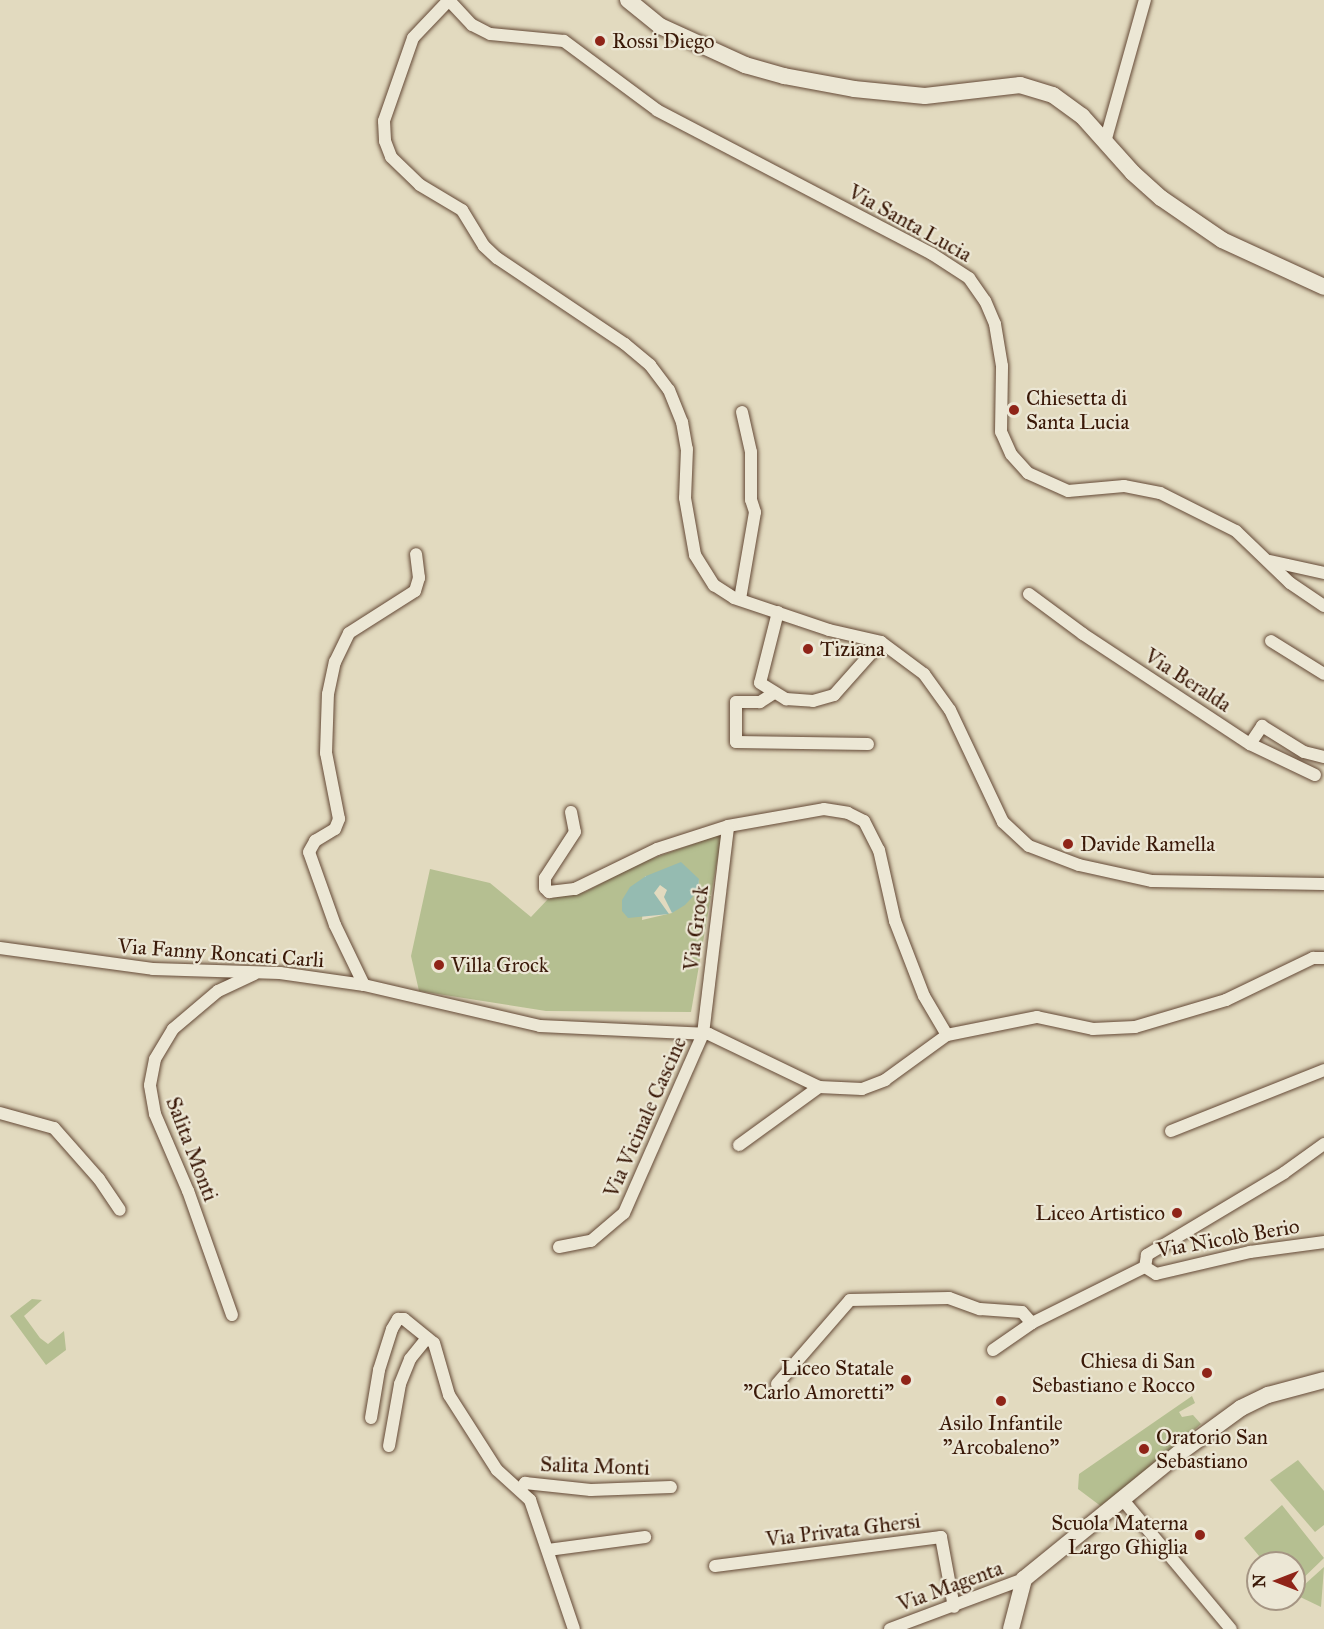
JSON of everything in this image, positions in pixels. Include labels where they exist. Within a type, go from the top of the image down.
[{"type":"main road","points":[[628,0],[660,26],[745,64],[784,76],[854,89],[925,96],[1020,86],[1053,95],[1082,116],[1161,198],[1222,240],[1324,287]]},
{"type":"main road","points":[[1011,1629],[1024,1580],[1122,1500],[1241,1408],[1268,1395],[1324,1380]]},
{"type":"street","name":"Via Santa Lucia","points":[[740,599],[714,585],[695,555],[685,498],[685,440],[669,390],[650,365],[586,317],[497,258],[484,246],[462,210],[402,171],[387,150],[384,121],[403,58],[419,29],[449,0],[464,18],[490,34],[553,39],[573,46],[657,110],[932,254],[969,278],[986,301],[1000,344],[1001,432],[1011,454],[1037,480],[1079,492],[1124,486],[1149,489],[1236,531],[1290,583],[1324,606]]},
{"type":"street","points":[[1106,142],[1145,0]]},
{"type":"street","points":[[742,412],[751,452],[751,500],[755,512],[740,599],[880,642],[935,687],[950,710],[1003,822],[1029,846],[1079,865],[1152,881],[1324,884]]},
{"type":"street","points":[[364,985],[335,925],[309,852],[315,841],[335,829],[339,819],[326,753],[328,694],[335,662],[349,633],[415,591],[419,578],[416,554]]},
{"type":"street","name":"Via Santa Lucia","points":[[1269,561],[1324,573]]},
{"type":"street","name":"Via Beralda","points":[[1029,594],[1083,634],[1250,744],[1315,774]]},
{"type":"street","points":[[778,612],[760,682],[786,699],[813,701],[834,695],[880,642]]},
{"type":"street","points":[[1271,641],[1324,674]]},
{"type":"street","points":[[774,693],[760,702],[736,702],[736,742],[868,744]]},
{"type":"street","points":[[1250,744],[1262,726],[1304,752],[1324,758]]},
{"type":"street","points":[[571,812],[575,832],[545,878],[544,888],[549,892],[575,889],[657,849],[728,826],[824,809],[848,813],[864,821],[879,850],[895,921],[916,974],[947,1035]]},
{"type":"street","name":"Via Grock","points":[[703,1034],[728,826]]},
{"type":"street","name":"Via Fanny Roncati Carli","points":[[0,948],[153,969],[258,972],[364,985],[540,1026],[703,1034],[726,1040],[819,1087],[862,1089],[876,1085],[947,1035],[1011,1019],[1037,1017],[1093,1029],[1135,1027],[1226,1000],[1312,958],[1324,958]]},
{"type":"street","name":"Salita Monti","points":[[232,1314],[188,1191],[155,1114],[150,1085],[158,1050],[173,1029],[218,991],[258,972]]},
{"type":"street","name":"Via Vicinale Cascine","points":[[559,1246],[591,1241],[624,1213],[703,1034]]},
{"type":"street","points":[[1170,1131],[1324,1070]]},
{"type":"street","points":[[739,1145],[819,1087]]},
{"type":"street","points":[[0,1113],[54,1128],[99,1179],[120,1210]]},
{"type":"street","name":"Via Nicolò Berio","points":[[1324,1144],[1284,1173],[1147,1255],[1145,1267],[1156,1274],[1250,1252],[1324,1242]]},
{"type":"street","points":[[993,1350],[1032,1323],[1145,1267]]},
{"type":"street","points":[[777,1384],[850,1300],[949,1298],[980,1309],[1022,1312],[1032,1323]]},
{"type":"street","name":"Salita Monti","points":[[371,1418],[379,1370],[394,1322],[404,1319],[438,1349],[442,1380],[449,1395],[497,1470],[530,1500],[574,1629]]},
{"type":"street","points":[[389,1446],[400,1384],[410,1359],[427,1338]]},
{"type":"street","name":"Salita Monti","points":[[520,1490],[525,1483],[591,1490],[671,1487]]},
{"type":"street","points":[[1122,1500],[1231,1629]]},
{"type":"street","points":[[548,1550],[645,1537]]},
{"type":"street","name":"Via Privata Ghersi","points":[[715,1566],[941,1537],[954,1606]]},
{"type":"street","name":"Via Magenta","points":[[890,1629],[1024,1580]]},
{"type":"green space","points":[[722,834],[711,895],[698,890],[699,879],[645,876],[642,920],[672,913],[698,891],[711,896],[691,1012],[546,1011],[419,991],[411,956],[430,869],[490,883],[531,917],[548,899],[585,892],[642,862]]},
{"type":"green space","points":[[32,1299],[42,1300],[24,1316],[40,1338],[48,1344],[64,1331],[66,1350],[46,1365],[10,1316]]},
{"type":"green space","name":"Oratorio San Sebastiano","points":[[1192,1396],[1195,1403],[1179,1412],[1182,1417],[1193,1415],[1201,1424],[1102,1507],[1078,1489],[1079,1474]]},
{"type":"green space","points":[[1298,1460],[1324,1491],[1324,1525],[1315,1532],[1270,1480]]},
{"type":"green space","points":[[1282,1505],[1324,1558],[1306,1575],[1306,1551],[1255,1551],[1244,1538]]},
{"type":"green space","points":[[1324,1567],[1321,1607],[1306,1600],[1306,1583]]},
{"type":"water","points":[[681,862],[699,879],[698,891],[685,905],[672,913],[664,897],[667,890],[660,885],[654,893],[669,914],[628,918],[622,911],[622,900],[630,887],[646,876]]},
{"type":"place","name":"Rossi Diego","points":[[600,41]]},
{"type":"place","name":"Chiesetta di Santa Lucia","points":[[1014,410]]},
{"type":"place","name":"Tiziana","points":[[808,649]]},
{"type":"place","name":"Davide Ramella","points":[[1068,844]]},
{"type":"place","name":"Villa Grock","points":[[439,965]]},
{"type":"place","name":"Liceo Artistico","points":[[1177,1213]]},
{"type":"place","name":"Chiesa di San Sebastiano e Rocco","points":[[1207,1373]]},
{"type":"place","name":"Liceo Statale \"Carlo Amoretti\"","points":[[906,1380]]},
{"type":"place","name":"Asilo Infantile \"Arcobaleno\"","points":[[1001,1401]]},
{"type":"place","name":"Oratorio San Sebastiano","points":[[1144,1449]]},
{"type":"place","name":"Scuola Materna Largo Ghiglia","points":[[1200,1535]]}]
